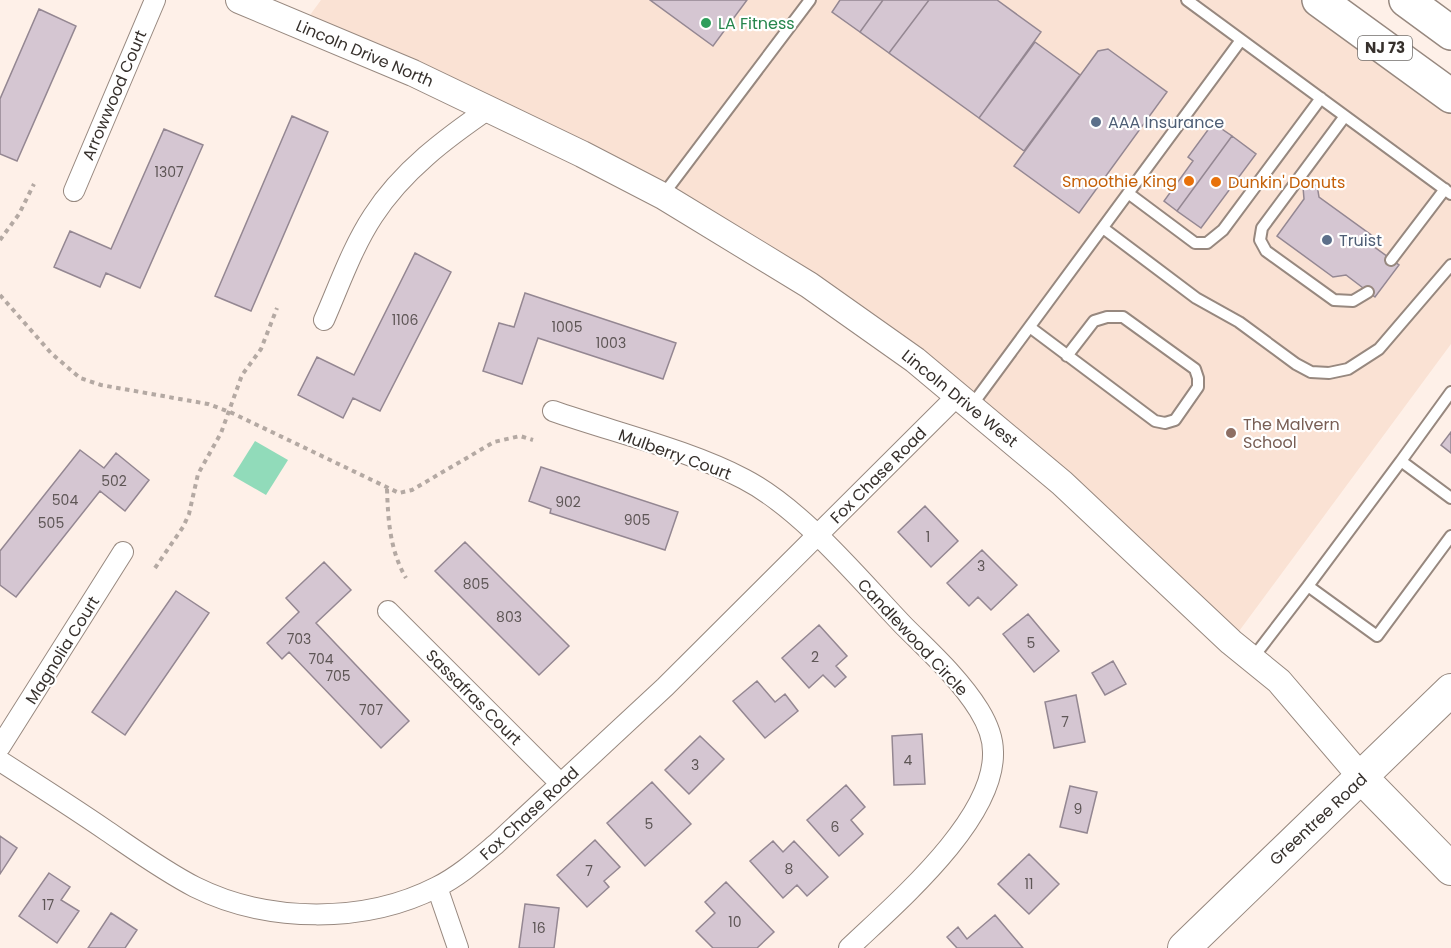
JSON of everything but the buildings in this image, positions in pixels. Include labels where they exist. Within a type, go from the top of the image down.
[{"type":"highway","name":"NJ 73","points":[[1319,0],[1451,96]]},
{"type":"highway","points":[[1406,0],[1451,33]]},
{"type":"highway","points":[[1434,0],[1451,19]]},
{"type":"main road","name":"Greentree Road","points":[[1184,948],[1451,690]]},
{"type":"main road","points":[[1362,778],[1451,869]]},
{"type":"street","name":"Arrowwood Court","points":[[74,191],[155,0]]},
{"type":"street","name":"Lincoln Drive North","points":[[239,0],[490,108]]},
{"type":"street","name":"Lincoln Drive West","points":[[490,108],[663,196],[809,285],[965,399],[1062,483],[1252,660],[1279,681],[1362,778]]},
{"type":"street","points":[[324,320],[363,232],[387,197],[435,146],[490,108]]},
{"type":"street","name":"Fox Chase Road","points":[[0,761],[163,869],[196,887],[230,901],[304,914],[341,914],[376,908],[437,887],[470,867],[665,687],[816,536],[965,399]]},
{"type":"street","name":"Mulberry Court","points":[[553,411],[728,471],[774,498],[816,536]]},
{"type":"street","name":"Candlewood Circle","points":[[816,536],[965,690],[991,732],[993,753],[982,800],[968,822],[907,892],[849,948]]},
{"type":"street","name":"Magnolia Court","points":[[0,747],[123,552]]},
{"type":"street","name":"Sassafras Court","points":[[388,611],[560,783]]},
{"type":"street","points":[[437,887],[458,948]]},
{"type":"lane","points":[[663,196],[810,0]]},
{"type":"lane","points":[[1187,0],[1448,192],[1391,260]]},
{"type":"lane","points":[[965,399],[1031,328],[1241,40]]},
{"type":"lane","points":[[1128,193],[1195,243],[1207,243],[1223,230],[1321,98]]},
{"type":"lane","points":[[1345,116],[1262,228],[1260,240],[1266,251],[1334,300],[1353,301],[1368,291]]},
{"type":"lane","points":[[1103,228],[1196,298],[1239,321],[1296,364],[1311,372],[1329,373],[1348,369],[1379,349],[1451,265]]},
{"type":"lane","points":[[1031,328],[1067,356],[1155,421],[1165,423],[1174,420],[1198,387],[1195,369],[1123,318],[1107,317],[1094,321],[1067,356]]},
{"type":"lane","points":[[1252,660],[1451,393]]},
{"type":"lane","points":[[1401,461],[1451,498]]},
{"type":"lane","points":[[1308,586],[1377,636],[1451,536]]},
{"type":"path","points":[[0,240],[19,214],[34,184]]},
{"type":"path","points":[[0,296],[51,353],[80,378],[101,385],[208,404],[230,412],[399,494],[412,490],[494,442],[520,436],[533,440]]},
{"type":"path","points":[[155,568],[183,527],[189,514],[198,474],[230,412],[242,375],[261,350],[277,308]]},
{"type":"path","points":[[387,489],[393,549],[397,564],[406,578]]},
{"type":"shaded area","points":[[321,0],[1319,0],[1451,96],[1451,344],[1231,642],[1106,523],[755,250],[302,26]]},
{"type":"green space","points":[[255,441],[288,460],[266,495],[233,476]]},
{"type":"place","name":"LA Fitness","points":[[706,23]]},
{"type":"place","name":"AAA Insurance","points":[[1096,122]]},
{"type":"place","name":"Smoothie King","points":[[1189,181]]},
{"type":"place","name":"Dunkin' Donuts","points":[[1216,182]]},
{"type":"place","name":"Truist","points":[[1327,240]]},
{"type":"place","name":"The Malvern School","points":[[1231,433]]}]
